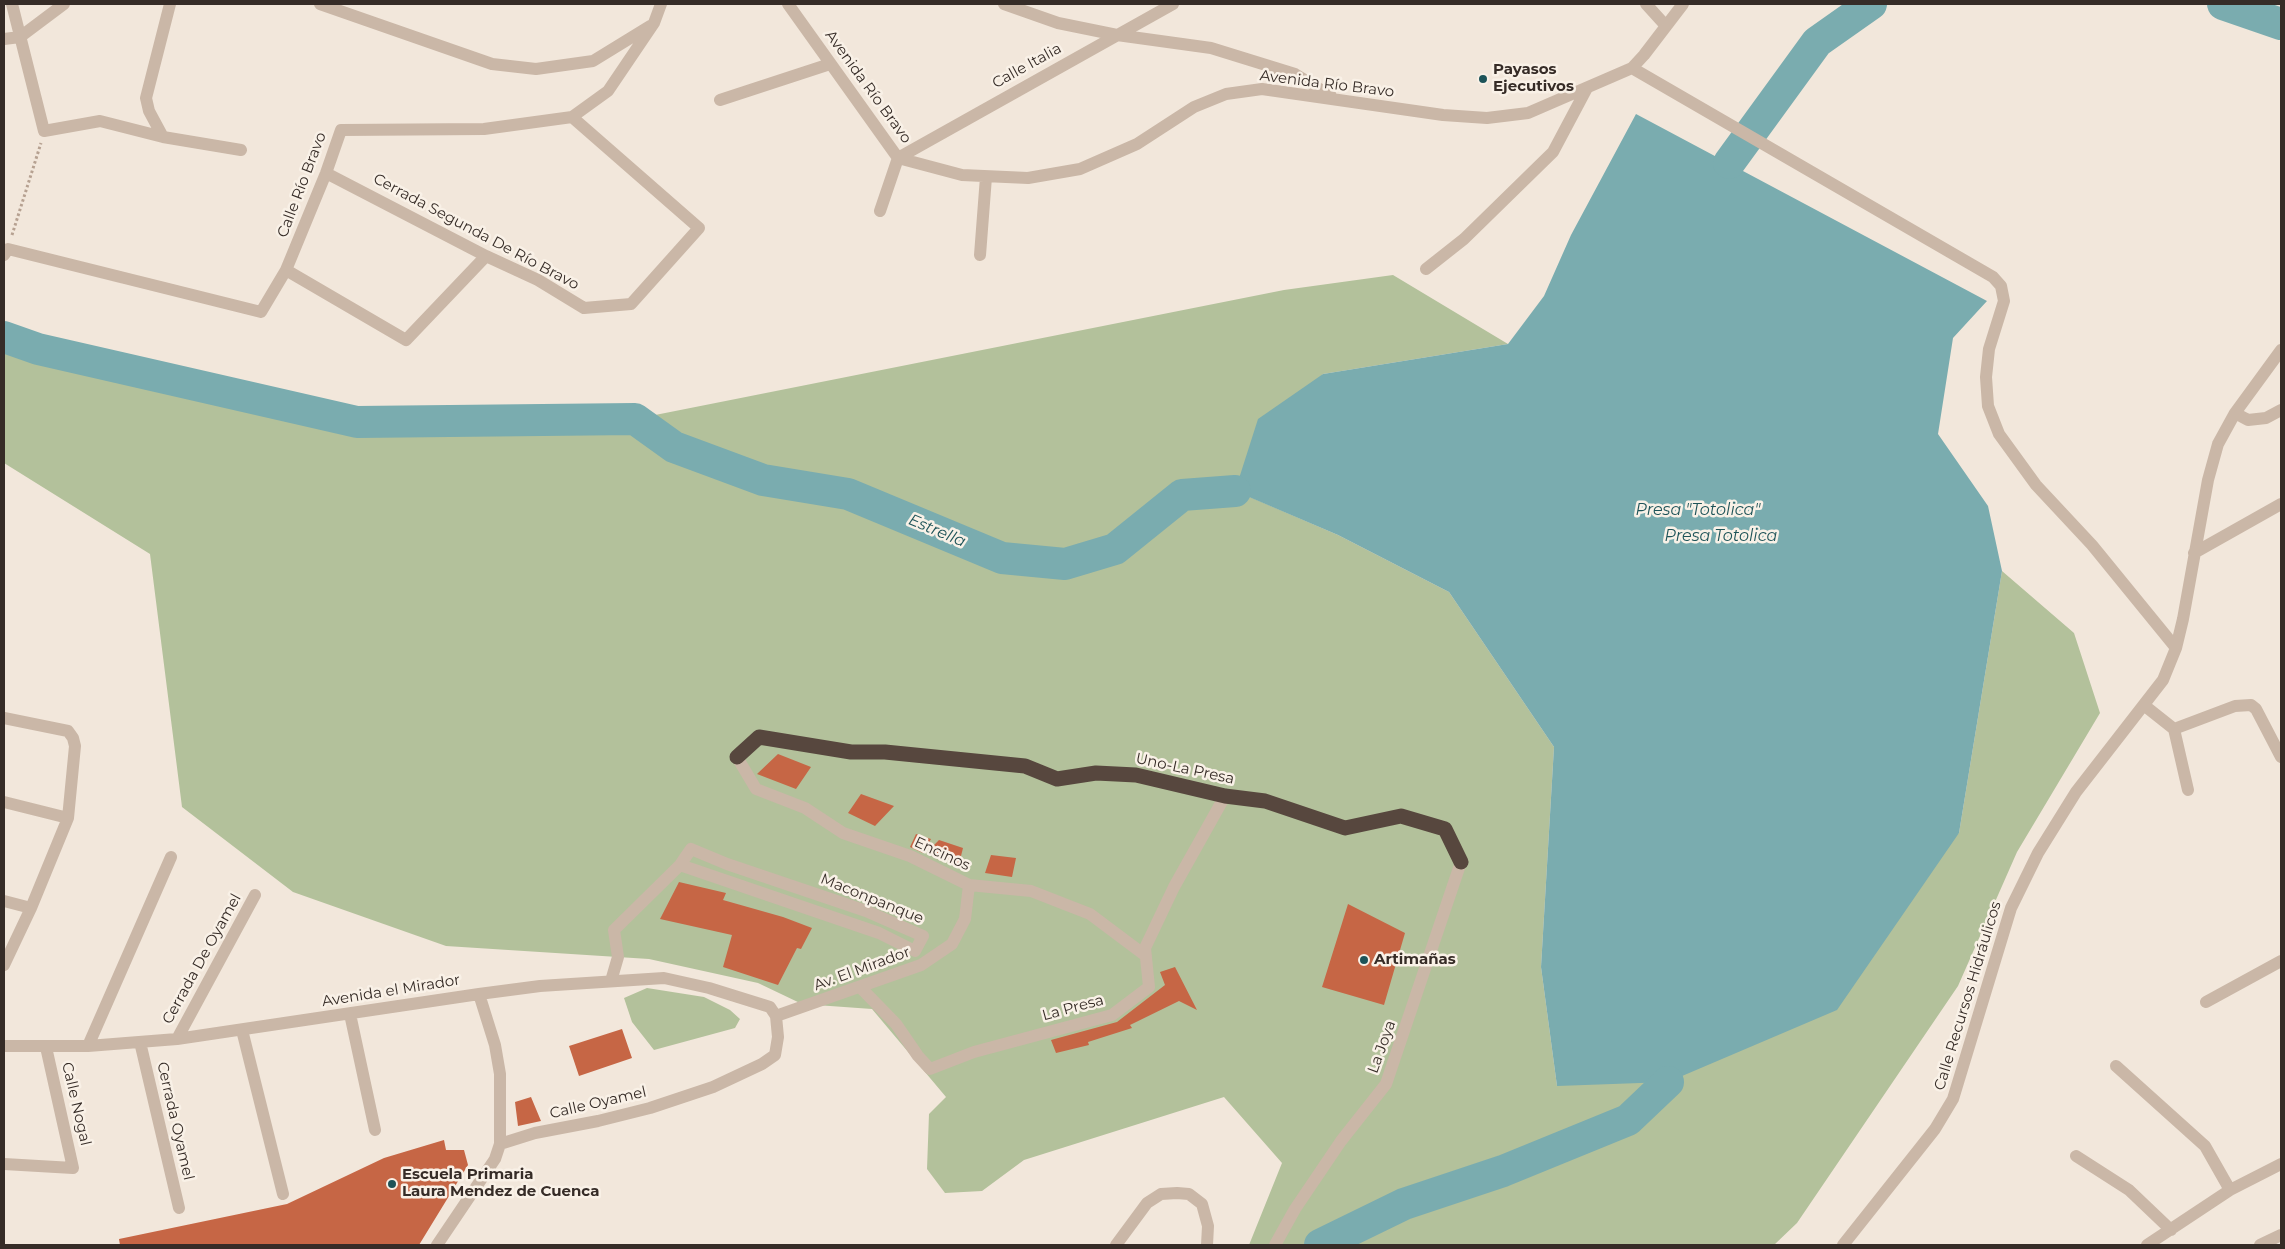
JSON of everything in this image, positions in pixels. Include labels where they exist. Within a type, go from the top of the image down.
[{"type":"highway","name":"Uno-La Presa","points":[[737,757],[759,737],[851,752],[884,752],[1025,766],[1057,779],[1096,772],[1136,775],[1225,796],[1266,801],[1345,828],[1401,816],[1445,828],[1461,862]]},
{"type":"street","points":[[12,4],[44,131],[100,121],[163,136],[242,150]]},
{"type":"street","points":[[4,39],[20,37],[64,4]]},
{"type":"street","points":[[163,136],[149,110],[146,98],[170,4]]},
{"type":"street","points":[[320,4],[492,64],[536,69],[593,62],[654,23],[662,4]]},
{"type":"street","name":"Avenida Río Bravo","points":[[788,4],[898,158],[962,175],[1028,178],[1080,169],[1137,144],[1194,107],[1226,94],[1262,89],[1443,115],[1487,118],[1528,113],[1632,68],[1683,4]]},
{"type":"street","points":[[1004,4],[1058,22],[1117,34],[1211,48],[1295,74],[1336,100]]},
{"type":"street","name":"Calle Italia","points":[[898,158],[1173,4]]},
{"type":"street","points":[[1646,4],[1666,26]]},
{"type":"street","name":"Calle Río Bravo","points":[[6,252],[261,312],[286,270],[326,173],[340,130],[484,129],[572,117],[608,91],[654,23]]},
{"type":"street","points":[[720,100],[830,64]]},
{"type":"street","points":[[1632,68],[1992,277],[2001,286],[2004,301],[1988,349],[1986,377],[1988,406],[1999,434],[2036,485],[2092,545],[2176,648]]},
{"type":"street","points":[[1426,270],[1464,239],[1553,152],[1587,88]]},
{"type":"street","name":"Cerrada Segunda De Río Bravo","points":[[326,173],[486,256],[538,280],[584,308],[631,304],[699,228],[572,117]]},
{"type":"street","points":[[880,210],[898,158]]},
{"type":"street","points":[[980,255],[986,177]]},
{"type":"street","points":[[286,270],[406,340],[486,256]]},
{"type":"street","name":"Calle Recursos Hidráulicos","points":[[1843,1245],[1935,1129],[1953,1099],[2014,900],[2038,852],[2076,792],[2145,706],[2163,680],[2176,648],[2208,480],[2218,444],[2235,413],[2281,350]]},
{"type":"street","points":[[2235,413],[2248,420],[2266,418],[2281,410]]},
{"type":"street","points":[[2194,553],[2281,504]]},
{"type":"street","points":[[2145,706],[2174,729],[2188,790]]},
{"type":"street","points":[[2174,729],[2235,706],[2251,706],[2256,709],[2281,757]]},
{"type":"street","points":[[4,718],[68,731],[73,738],[75,746],[68,818],[31,908],[4,965]]},
{"type":"street","name":"Encinos","points":[[737,757],[756,789],[805,808],[843,833],[910,856],[969,885],[1031,891],[1090,914],[1146,956]]},
{"type":"street","name":"La Presa","points":[[860,987],[896,1024],[918,1056],[930,1069],[974,1052],[1112,1015],[1149,987],[1145,948],[1174,887],[1225,796]]},
{"type":"street","points":[[4,802],[68,818]]},
{"type":"street","name":"Maconpanque","points":[[691,849],[727,864],[866,912],[923,936],[915,951],[880,933],[680,865],[691,849]]},
{"type":"street","points":[[88,1046],[171,857]]},
{"type":"street","name":"La Joya","points":[[1275,1245],[1295,1209],[1341,1142],[1386,1084],[1461,862]]},
{"type":"street","points":[[611,981],[618,957],[614,930],[680,865]]},
{"type":"street","name":"Av. El Mirador","points":[[776,1016],[921,965],[952,944],[965,919],[969,885]]},
{"type":"street","name":"Cerrada De Oyamel","points":[[177,1038],[255,895]]},
{"type":"street","points":[[4,901],[31,908]]},
{"type":"street","points":[[2206,1002],[2281,961]]},
{"type":"street","name":"Avenida el Mirador","points":[[4,1046],[88,1046],[140,1042],[242,1030],[479,994],[611,981],[664,978],[757,1002],[770,1007],[776,1016]]},
{"type":"street","points":[[437,1245],[495,1159],[500,1144],[500,1074],[495,1046],[479,994]]},
{"type":"street","points":[[350,1014],[375,1130]]},
{"type":"street","name":"Calle Oyamel","points":[[500,1144],[535,1133],[598,1121],[650,1108],[713,1087],[762,1064],[775,1055],[778,1038],[776,1016]]},
{"type":"street","points":[[242,1030],[283,1194]]},
{"type":"street","name":"Cerrada Oyamel","points":[[140,1042],[179,1208]]},
{"type":"street","name":"Calle Nogal","points":[[4,1164],[73,1168],[46,1047]]},
{"type":"street","points":[[2116,1066],[2206,1146],[2230,1190]]},
{"type":"street","points":[[2076,1156],[2129,1190],[2171,1230]]},
{"type":"street","points":[[2147,1245],[2230,1190],[2281,1164]]},
{"type":"street","points":[[1116,1245],[1147,1203],[1161,1194],[1177,1193],[1189,1194],[1202,1204],[1208,1226],[1207,1245]]},
{"type":"street","points":[[2260,1245],[2281,1235]]},
{"type":"path","points":[[6,252],[44,131]]},
{"type":"green space","points":[[1393,275],[1508,344],[1323,374],[1236,491],[1338,535],[1449,592],[1554,747],[1541,967],[1557,1086],[1959,833],[2002,571],[2074,633],[2100,713],[2017,852],[1958,986],[1797,1223],[1774,1245],[1249,1245],[1282,1163],[1224,1097],[1024,1160],[982,1191],[945,1193],[927,1169],[929,1114],[946,1097],[872,1009],[802,1004],[758,983],[649,959],[446,946],[293,892],[182,807],[150,554],[4,463],[4,337],[38,349],[357,422],[635,419],[1284,290]]},
{"type":"green space","points":[[647,988],[704,997],[730,1010],[740,1019],[735,1028],[654,1050],[632,1022],[624,998]]},
{"type":"water","name":"Presa \"Totolica\"","points":[[1636,114],[1987,301],[1953,338],[1938,434],[1988,506],[2002,571],[1959,833],[1837,1010],[1668,1082],[1557,1086],[1541,967],[1554,747],[1449,592],[1338,535],[1235,491],[1258,419],[1323,374],[1508,344],[1544,296],[1571,235]]},
{"type":"building","points":[[778,754],[811,767],[796,789],[757,774]]},
{"type":"building","points":[[861,794],[894,806],[875,826],[848,813]]},
{"type":"building","points":[[916,834],[931,839],[923,853],[910,847]]},
{"type":"building","points":[[939,840],[963,848],[959,864],[928,851]]},
{"type":"building","points":[[991,855],[1016,858],[1012,877],[985,873]]},
{"type":"building","points":[[679,882],[726,893],[723,900],[783,917],[812,928],[801,949],[797,948],[778,985],[723,967],[732,935],[660,919]]},
{"type":"building","name":"Artimañas","points":[[1348,904],[1405,933],[1384,1005],[1322,987]]},
{"type":"building","points":[[1175,967],[1197,1010],[1179,1001],[1130,1025],[1132,1028],[1088,1042],[1089,1045],[1056,1053],[1051,1040],[1117,1022],[1165,985],[1160,972]]},
{"type":"building","points":[[622,1029],[632,1058],[579,1076],[569,1046]]},
{"type":"building","points":[[531,1097],[541,1121],[518,1126],[515,1102]]},
{"type":"building","name":"Escuela Primaria Laura Mendez de Cuenca","points":[[444,1140],[446,1150],[464,1150],[468,1165],[419,1245],[120,1245],[119,1239],[287,1204],[384,1158]]},
{"type":"waterway","points":[[1729,163],[1817,42],[1871,4]]},
{"type":"waterway","points":[[2223,4],[2281,24]]},
{"type":"waterway","name":"Estrella","points":[[4,337],[38,349],[357,422],[635,419],[674,447],[763,480],[848,494],[1002,558],[1065,564],[1115,549],[1182,495],[1235,491]]},
{"type":"waterway","points":[[1320,1245],[1404,1204],[1503,1171],[1628,1120],[1668,1082]]},
{"type":"place","name":"Payasos Ejecutivos","points":[[1483,79]]},
{"type":"place","name":"Artimañas","points":[[1364,960]]},
{"type":"place","name":"Escuela Primaria Laura Mendez de Cuenca","points":[[392,1184]]},
{"type":"water label","name":"Presa Totolica","points":[[1721,536]]}]
